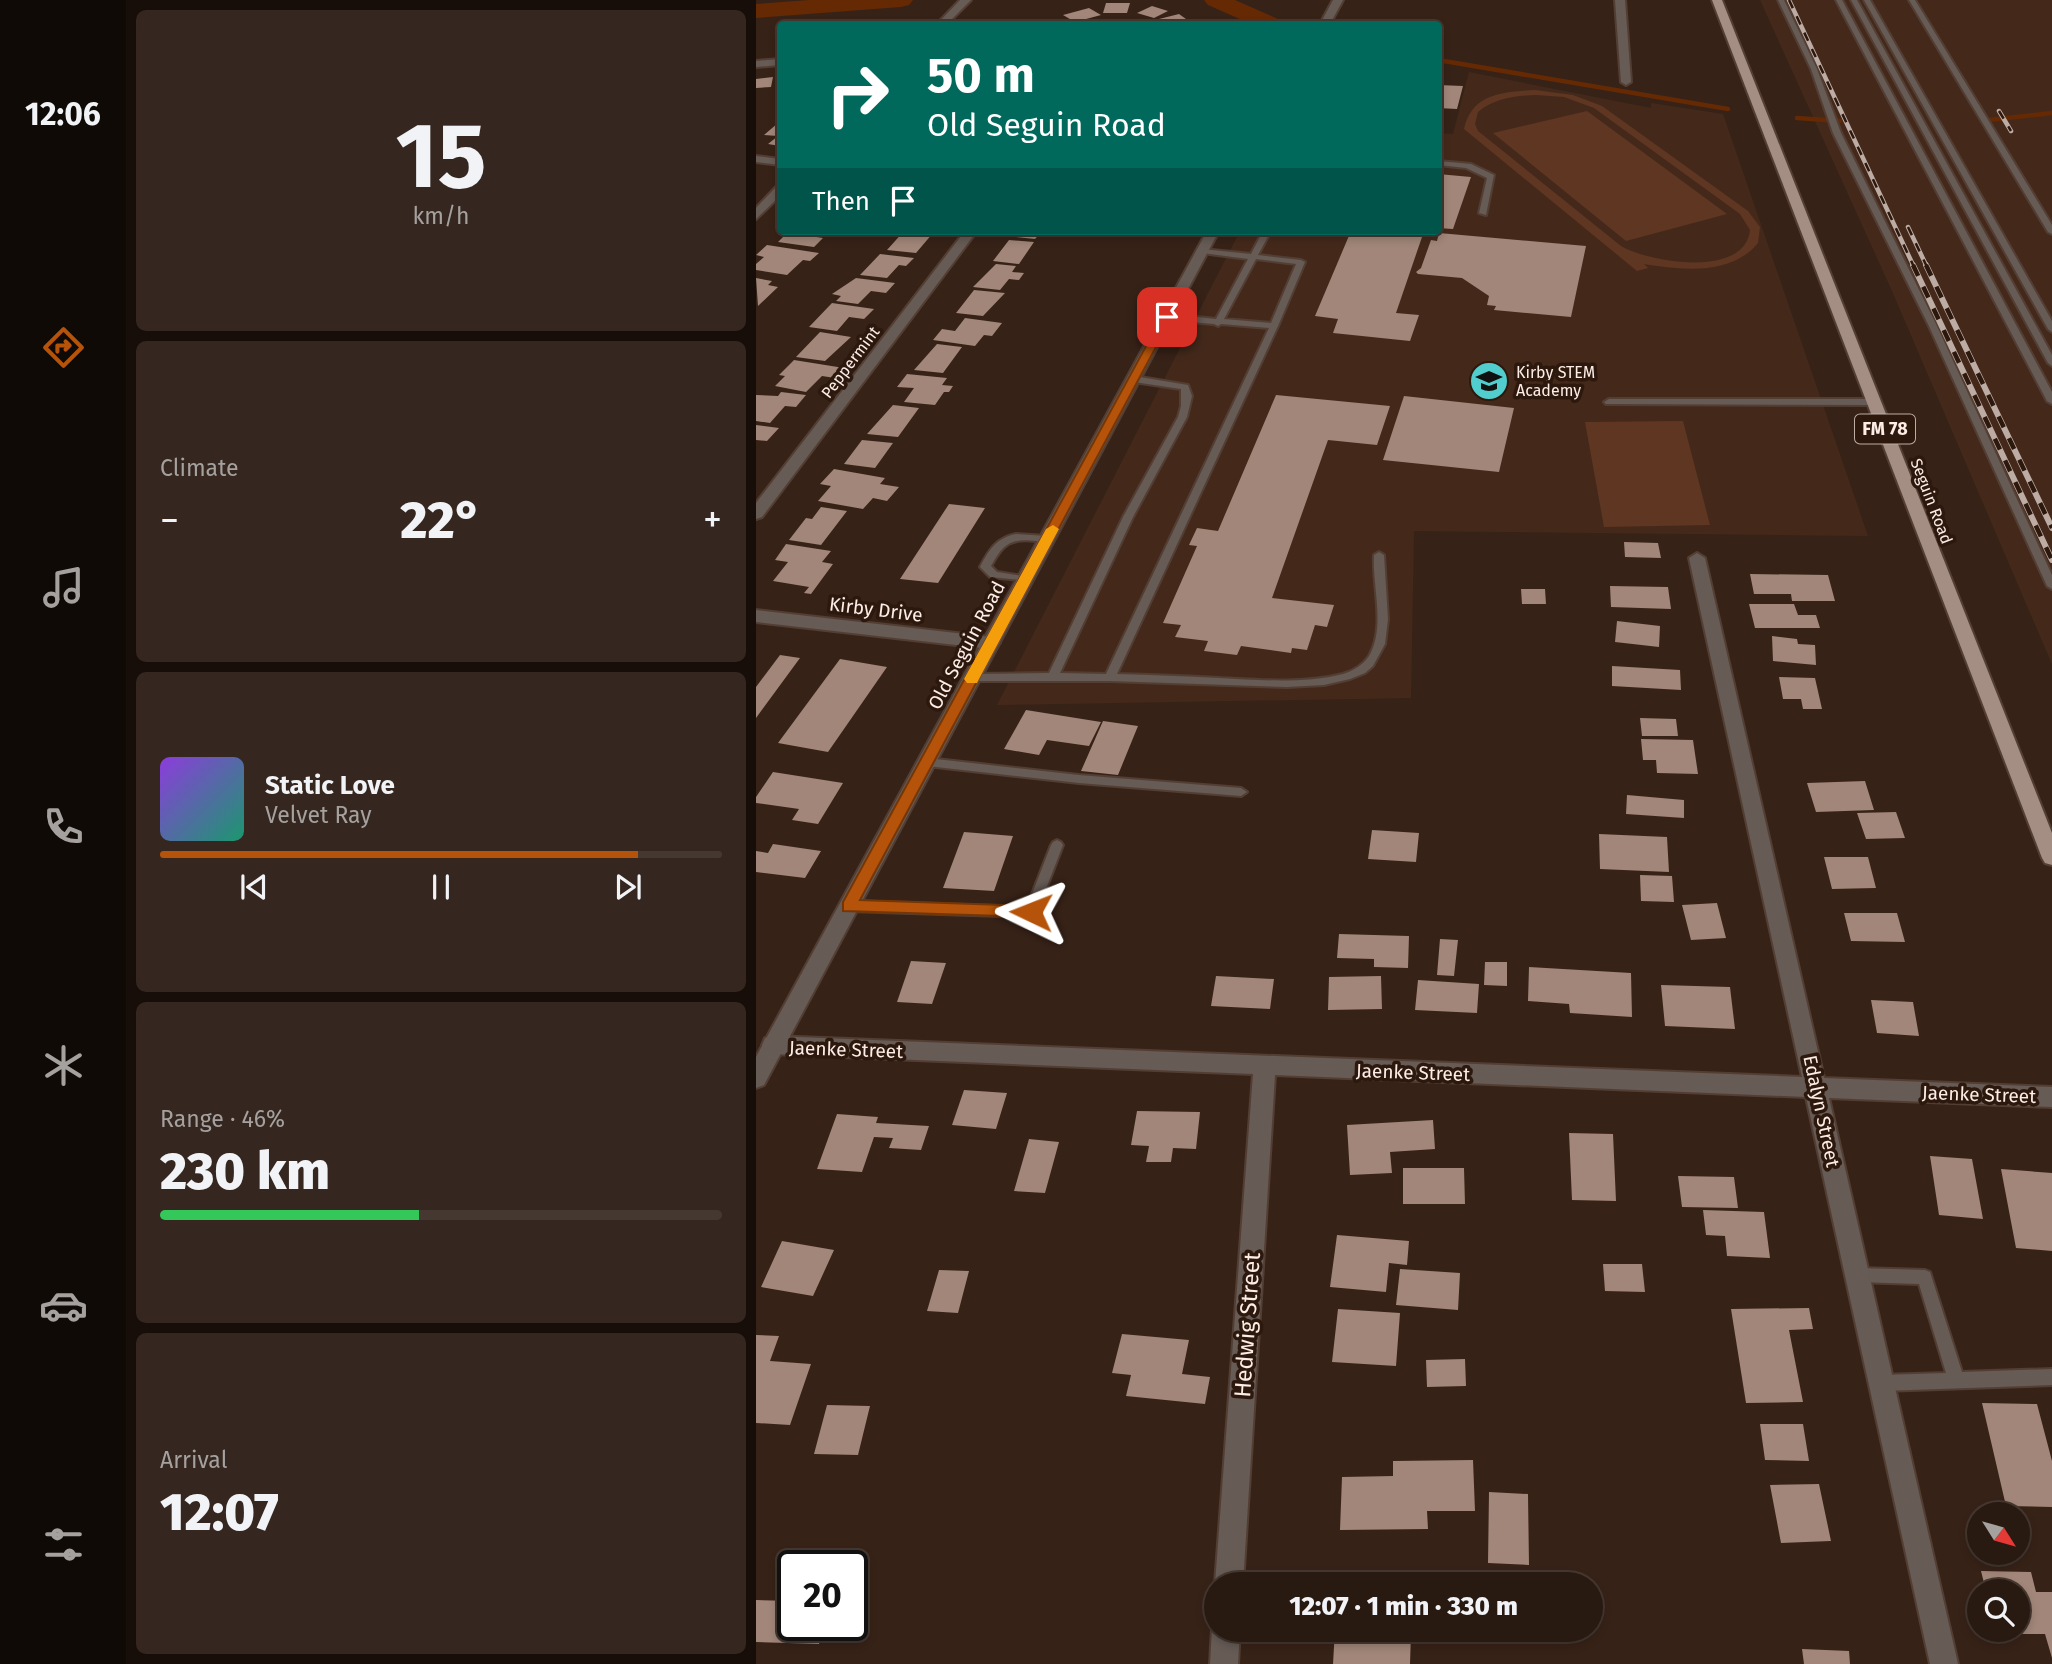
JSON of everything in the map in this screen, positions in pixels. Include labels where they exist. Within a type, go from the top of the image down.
[{"type":"main road","name":"Seguin Road","points":[[1717,0],[2052,858]]},
{"type":"street","points":[[1327,21],[1338,0]]},
{"type":"street","points":[[1620,0],[1626,82]]},
{"type":"street","points":[[945,21],[962,4]]},
{"type":"street","points":[[756,64],[777,62]]},
{"type":"street","points":[[756,159],[777,162]]},
{"type":"street","points":[[756,215],[777,193]]},
{"type":"street","name":"Peppermint","points":[[756,514],[968,235]]},
{"type":"street","name":"Old Seguin Road","points":[[756,1078],[1211,235]]},
{"type":"street","name":"Edalyn Street","points":[[1697,558],[1944,1664]]},
{"type":"street","name":"Kirby Drive","points":[[756,616],[991,643]]},
{"type":"street","name":"Jaenke Street","points":[[773,1045],[2052,1097]]},
{"type":"street","name":"Hedwig Street","points":[[1230,1572],[1265,1066]]},
{"type":"street","points":[[1224,1664],[1225,1642]]},
{"type":"lane","points":[[1781,0],[1814,69],[1837,133],[1932,324],[2052,586]]},
{"type":"lane","points":[[1839,0],[2052,401]]},
{"type":"lane","points":[[1854,0],[2052,363]]},
{"type":"lane","points":[[1867,0],[2052,329]]},
{"type":"lane","points":[[1912,0],[2052,232]]},
{"type":"lane","points":[[1442,163],[1468,166],[1492,177],[1483,213]]},
{"type":"lane","points":[[1218,323],[1265,235]]},
{"type":"lane","points":[[1110,677],[1274,326],[1301,262],[1202,251]]},
{"type":"lane","points":[[1167,317],[1274,326]]},
{"type":"lane","points":[[1055,675],[1141,490],[1185,410],[1188,394],[1185,387],[1133,379]]},
{"type":"lane","points":[[1609,402],[1874,402]]},
{"type":"lane","points":[[1026,579],[994,575],[985,567],[996,545],[1005,539],[1016,536],[1047,539]]},
{"type":"lane","points":[[973,677],[1055,675],[1262,683],[1339,679],[1356,674],[1376,655],[1382,634],[1377,570],[1379,555]]},
{"type":"lane","points":[[927,762],[1092,781],[1241,792]]},
{"type":"lane","points":[[849,906],[1031,912],[1057,845]]},
{"type":"lane","points":[[1858,1275],[1925,1276],[1956,1380]]},
{"type":"lane","points":[[1882,1383],[2052,1377]]},
{"type":"shaded area","points":[[1760,0],[2052,0],[2052,664],[1892,291]]},
{"type":"shaded area","name":"Kirby STEM Academy","points":[[1469,72],[1651,108],[1651,103],[1723,114],[1868,536],[1414,531],[1411,698],[997,705],[1238,235],[1442,235],[1442,133],[1453,134]]},
{"type":"shaded area","points":[[1523,91],[1573,95],[1602,106],[1748,211],[1760,227],[1758,243],[1747,254],[1720,266],[1690,269],[1644,264],[1648,268],[1637,271],[1464,129],[1468,117],[1481,102],[1500,94]],"holes":[[[1528,95],[1564,97],[1594,108],[1740,214],[1750,230],[1744,245],[1732,255],[1714,261],[1672,261],[1634,252],[1621,246],[1478,131],[1475,124],[1478,112],[1498,101]]]},
{"type":"shaded area","points":[[1587,111],[1727,214],[1626,241],[1493,133]]},
{"type":"shaded area","points":[[1683,421],[1710,525],[1604,527],[1585,422]]},
{"type":"building","points":[[1106,3],[1130,3],[1127,13],[1103,13]]},
{"type":"building","points":[[1152,6],[1168,11],[1154,18],[1137,13]]},
{"type":"building","points":[[1089,8],[1101,15],[1073,21],[1063,15]]},
{"type":"building","points":[[1179,14],[1189,21],[1156,21]]},
{"type":"building","points":[[773,77],[771,87],[756,88],[756,79]]},
{"type":"building","points":[[1442,85],[1463,86],[1457,109],[1442,108]]},
{"type":"building","points":[[777,124],[777,136],[764,135]]},
{"type":"building","points":[[777,137],[777,146],[768,144]]},
{"type":"building","points":[[1442,174],[1471,177],[1453,229],[1442,228]]},
{"type":"building","points":[[1442,233],[1586,246],[1571,317],[1494,310],[1496,306],[1487,305],[1489,296],[1462,278],[1418,274],[1416,272],[1421,268],[1431,240],[1437,241]]},
{"type":"building","points":[[785,235],[823,238],[814,247],[778,242]]},
{"type":"building","points":[[900,235],[931,235],[916,253],[887,250]]},
{"type":"building","points":[[1009,235],[1038,235],[1035,239]]},
{"type":"building","points":[[1349,235],[1422,237],[1396,313],[1419,315],[1410,341],[1333,333],[1338,319],[1315,316]]},
{"type":"building","points":[[1009,240],[1034,242],[1019,264],[993,261]]},
{"type":"building","points":[[767,245],[819,253],[810,261],[803,260],[787,275],[756,270],[756,264],[764,257],[756,255]]},
{"type":"building","points":[[880,254],[914,258],[906,266],[899,265],[887,278],[860,275]]},
{"type":"building","points":[[996,264],[1016,266],[1012,272],[1024,273],[1019,280],[1009,279],[1000,290],[973,287]]},
{"type":"building","points":[[756,278],[772,281],[768,285],[778,287],[758,306]]},
{"type":"building","points":[[856,278],[895,283],[886,293],[871,291],[858,304],[836,301],[841,296],[832,294]]},
{"type":"building","points":[[974,290],[1005,293],[983,316],[956,313]]},
{"type":"building","points":[[832,303],[874,309],[864,319],[849,317],[837,331],[809,327]]},
{"type":"building","points":[[965,318],[1002,323],[992,336],[984,335],[975,346],[933,340],[942,329],[955,331]]},
{"type":"building","points":[[820,332],[851,337],[825,361],[796,357]]},
{"type":"building","points":[[937,344],[962,347],[943,373],[914,370]]},
{"type":"building","points":[[794,360],[844,368],[835,378],[822,376],[806,392],[775,386],[785,376],[779,375]]},
{"type":"building","points":[[907,374],[947,378],[942,385],[953,386],[949,392],[944,392],[935,405],[904,402],[914,388],[897,387]]},
{"type":"building","points":[[781,392],[806,395],[796,407],[785,406],[770,423],[756,421],[756,395],[778,396]]},
{"type":"building","points":[[1276,395],[1390,406],[1377,445],[1328,440],[1272,598],[1334,605],[1327,627],[1315,625],[1307,650],[1292,648],[1291,653],[1241,646],[1237,655],[1204,651],[1208,641],[1175,637],[1181,625],[1163,623],[1197,546],[1189,545],[1197,528],[1218,531]]},
{"type":"building","points":[[1404,396],[1514,408],[1499,472],[1383,460]]},
{"type":"building","points":[[893,405],[919,408],[898,437],[867,434]]},
{"type":"building","points":[[756,425],[779,428],[767,441],[756,440]]},
{"type":"building","points":[[862,440],[893,443],[875,468],[844,464]]},
{"type":"building","points":[[834,469],[885,478],[880,484],[899,487],[887,501],[873,498],[863,509],[818,501],[831,486],[820,484]]},
{"type":"building","points":[[949,504],[985,508],[938,583],[900,579]]},
{"type":"building","points":[[821,507],[847,511],[821,545],[789,540],[806,518],[812,519]]},
{"type":"building","points":[[1624,542],[1658,543],[1661,558],[1625,557]]},
{"type":"building","points":[[786,544],[831,551],[822,562],[833,564],[811,594],[804,593],[809,587],[773,581],[788,562],[775,560]]},
{"type":"building","points":[[1750,574],[1828,575],[1835,601],[1792,601],[1791,594],[1754,594]]},
{"type":"building","points":[[1610,586],[1668,587],[1671,609],[1611,607]]},
{"type":"building","points":[[1521,589],[1545,589],[1546,604],[1522,604]]},
{"type":"building","points":[[1749,604],[1794,604],[1798,615],[1816,615],[1820,628],[1755,628]]},
{"type":"building","points":[[1617,621],[1660,626],[1659,647],[1615,642]]},
{"type":"building","points":[[1772,636],[1797,639],[1798,644],[1815,645],[1816,665],[1773,661]]},
{"type":"building","points":[[780,655],[800,658],[756,718],[756,687]]},
{"type":"building","points":[[840,659],[887,667],[828,752],[778,743]]},
{"type":"building","points":[[1612,666],[1680,670],[1681,690],[1612,686]]},
{"type":"building","points":[[1779,677],[1815,678],[1822,709],[1803,709],[1801,699],[1783,699]]},
{"type":"building","points":[[1026,710],[1101,722],[1089,746],[1047,740],[1039,755],[1004,749]]},
{"type":"building","points":[[1640,718],[1676,719],[1678,736],[1642,736]]},
{"type":"building","points":[[1103,721],[1138,726],[1118,775],[1081,771]]},
{"type":"building","points":[[1641,739],[1693,740],[1698,774],[1657,773],[1656,760],[1643,760]]},
{"type":"building","points":[[773,772],[843,783],[818,824],[792,820],[799,809],[756,803],[756,797]]},
{"type":"building","points":[[1865,781],[1874,810],[1816,812],[1807,783]]},
{"type":"building","points":[[1627,795],[1684,800],[1684,818],[1626,814]]},
{"type":"building","points":[[1896,812],[1905,838],[1866,839],[1857,813]]},
{"type":"building","points":[[1372,830],[1419,833],[1416,862],[1368,859]]},
{"type":"building","points":[[964,832],[1013,836],[994,891],[943,888]]},
{"type":"building","points":[[1599,834],[1667,837],[1669,872],[1600,869]]},
{"type":"building","points":[[773,844],[821,851],[805,878],[756,872],[756,851],[768,853]]},
{"type":"building","points":[[1824,857],[1868,857],[1876,888],[1832,889]]},
{"type":"building","points":[[1640,875],[1672,876],[1674,902],[1641,901]]},
{"type":"building","points":[[1717,903],[1726,938],[1691,940],[1682,905]]},
{"type":"building","points":[[1844,913],[1897,913],[1905,942],[1851,941]]},
{"type":"building","points":[[1339,934],[1409,936],[1408,968],[1374,967],[1374,959],[1337,958]]},
{"type":"building","points":[[1440,939],[1458,940],[1454,976],[1437,975]]},
{"type":"building","points":[[911,961],[946,963],[932,1004],[897,1002]]},
{"type":"building","points":[[1485,962],[1507,962],[1507,986],[1484,985]]},
{"type":"building","points":[[1529,967],[1631,973],[1632,1017],[1570,1013],[1569,1004],[1528,1001]]},
{"type":"building","points":[[1216,976],[1274,979],[1270,1009],[1211,1006]]},
{"type":"building","points":[[1381,976],[1382,1009],[1328,1010],[1329,977]]},
{"type":"building","points":[[1418,980],[1479,984],[1477,1013],[1415,1010]]},
{"type":"building","points":[[1661,985],[1730,987],[1735,1029],[1665,1026]]},
{"type":"building","points":[[1871,1000],[1913,1002],[1919,1036],[1877,1033]]},
{"type":"building","points":[[964,1090],[1007,1093],[996,1129],[952,1125]]},
{"type":"building","points":[[1137,1111],[1200,1112],[1196,1149],[1173,1148],[1171,1162],[1146,1162],[1149,1146],[1131,1145]]},
{"type":"building","points":[[837,1114],[878,1117],[876,1123],[929,1126],[921,1150],[889,1148],[893,1138],[874,1137],[862,1172],[817,1169]]},
{"type":"building","points":[[1433,1120],[1435,1149],[1390,1152],[1392,1173],[1350,1175],[1347,1125]]},
{"type":"building","points":[[1569,1133],[1613,1134],[1616,1201],[1572,1200]]},
{"type":"building","points":[[1029,1139],[1059,1142],[1045,1193],[1014,1191]]},
{"type":"building","points":[[1930,1156],[1972,1159],[1983,1219],[1939,1215]]},
{"type":"building","points":[[1403,1168],[1464,1168],[1465,1204],[1403,1204]]},
{"type":"building","points":[[2001,1169],[2052,1173],[2052,1251],[2016,1248]]},
{"type":"building","points":[[1678,1176],[1734,1177],[1738,1208],[1682,1207]]},
{"type":"building","points":[[1703,1210],[1764,1212],[1770,1258],[1727,1256],[1725,1236],[1706,1235]]},
{"type":"building","points":[[1337,1235],[1409,1241],[1407,1265],[1389,1263],[1386,1292],[1330,1287]]},
{"type":"building","points":[[782,1241],[834,1250],[813,1296],[761,1287]]},
{"type":"building","points":[[1603,1264],[1642,1264],[1645,1292],[1605,1291]]},
{"type":"building","points":[[1400,1269],[1460,1273],[1458,1310],[1396,1305]]},
{"type":"building","points":[[939,1270],[969,1271],[958,1313],[927,1311]]},
{"type":"building","points":[[1809,1308],[1813,1329],[1789,1330],[1803,1402],[1746,1403],[1731,1309]]},
{"type":"building","points":[[1338,1309],[1400,1313],[1396,1366],[1332,1362]]},
{"type":"building","points":[[1122,1334],[1189,1340],[1182,1374],[1210,1377],[1205,1404],[1126,1396],[1131,1375],[1112,1373]]},
{"type":"building","points":[[756,1335],[779,1336],[770,1361],[811,1364],[790,1425],[756,1423]]},
{"type":"building","points":[[1465,1359],[1466,1386],[1427,1387],[1426,1360]]},
{"type":"building","points":[[1982,1403],[2037,1404],[2052,1461],[2052,1507],[2030,1507],[2030,1502],[2005,1502]]},
{"type":"building","points":[[827,1405],[870,1406],[858,1455],[814,1454]]},
{"type":"building","points":[[1760,1424],[1803,1424],[1809,1461],[1765,1460]]},
{"type":"building","points":[[1473,1460],[1475,1511],[1427,1511],[1428,1529],[1340,1530],[1342,1477],[1393,1476],[1393,1461]]},
{"type":"building","points":[[1819,1484],[1831,1541],[1781,1543],[1770,1485]]},
{"type":"building","points":[[1489,1492],[1528,1494],[1529,1565],[1488,1563]]},
{"type":"building","points":[[1981,1571],[2031,1572],[2036,1592],[2052,1592],[2052,1658],[2045,1634],[2030,1634],[2030,1579],[1983,1579]]},
{"type":"building","points":[[756,1600],[777,1601],[777,1641],[820,1641],[819,1644],[756,1642]]},
{"type":"building","points":[[1334,1642],[1411,1642],[1410,1664],[1333,1664]]},
{"type":"building","points":[[1802,1649],[1849,1651],[1850,1664],[1804,1664]]},
{"type":"waterway","points":[[756,11],[901,0]]},
{"type":"waterway","points":[[1216,0],[1263,21]]},
{"type":"waterway","points":[[1442,61],[1728,109]]},
{"type":"waterway","points":[[1989,120],[2052,113]]},
{"type":"waterway","points":[[1797,118],[1840,121]]},
{"type":"railway","points":[[1789,0],[1914,267]]},
{"type":"railway","points":[[1999,111],[2011,131]]},
{"type":"railway","points":[[1908,227],[1927,267]]},
{"type":"railway","points":[[1913,265],[2052,560]]},
{"type":"railway","points":[[1926,265],[2052,528]]},
{"type":"slow traffic","points":[[972,679],[1053,529]]},
{"type":"place","name":"Kirby STEM Academy","points":[[1489,381]]},
{"type":"route","points":[[1031,912],[849,906],[1167,317]]}]
